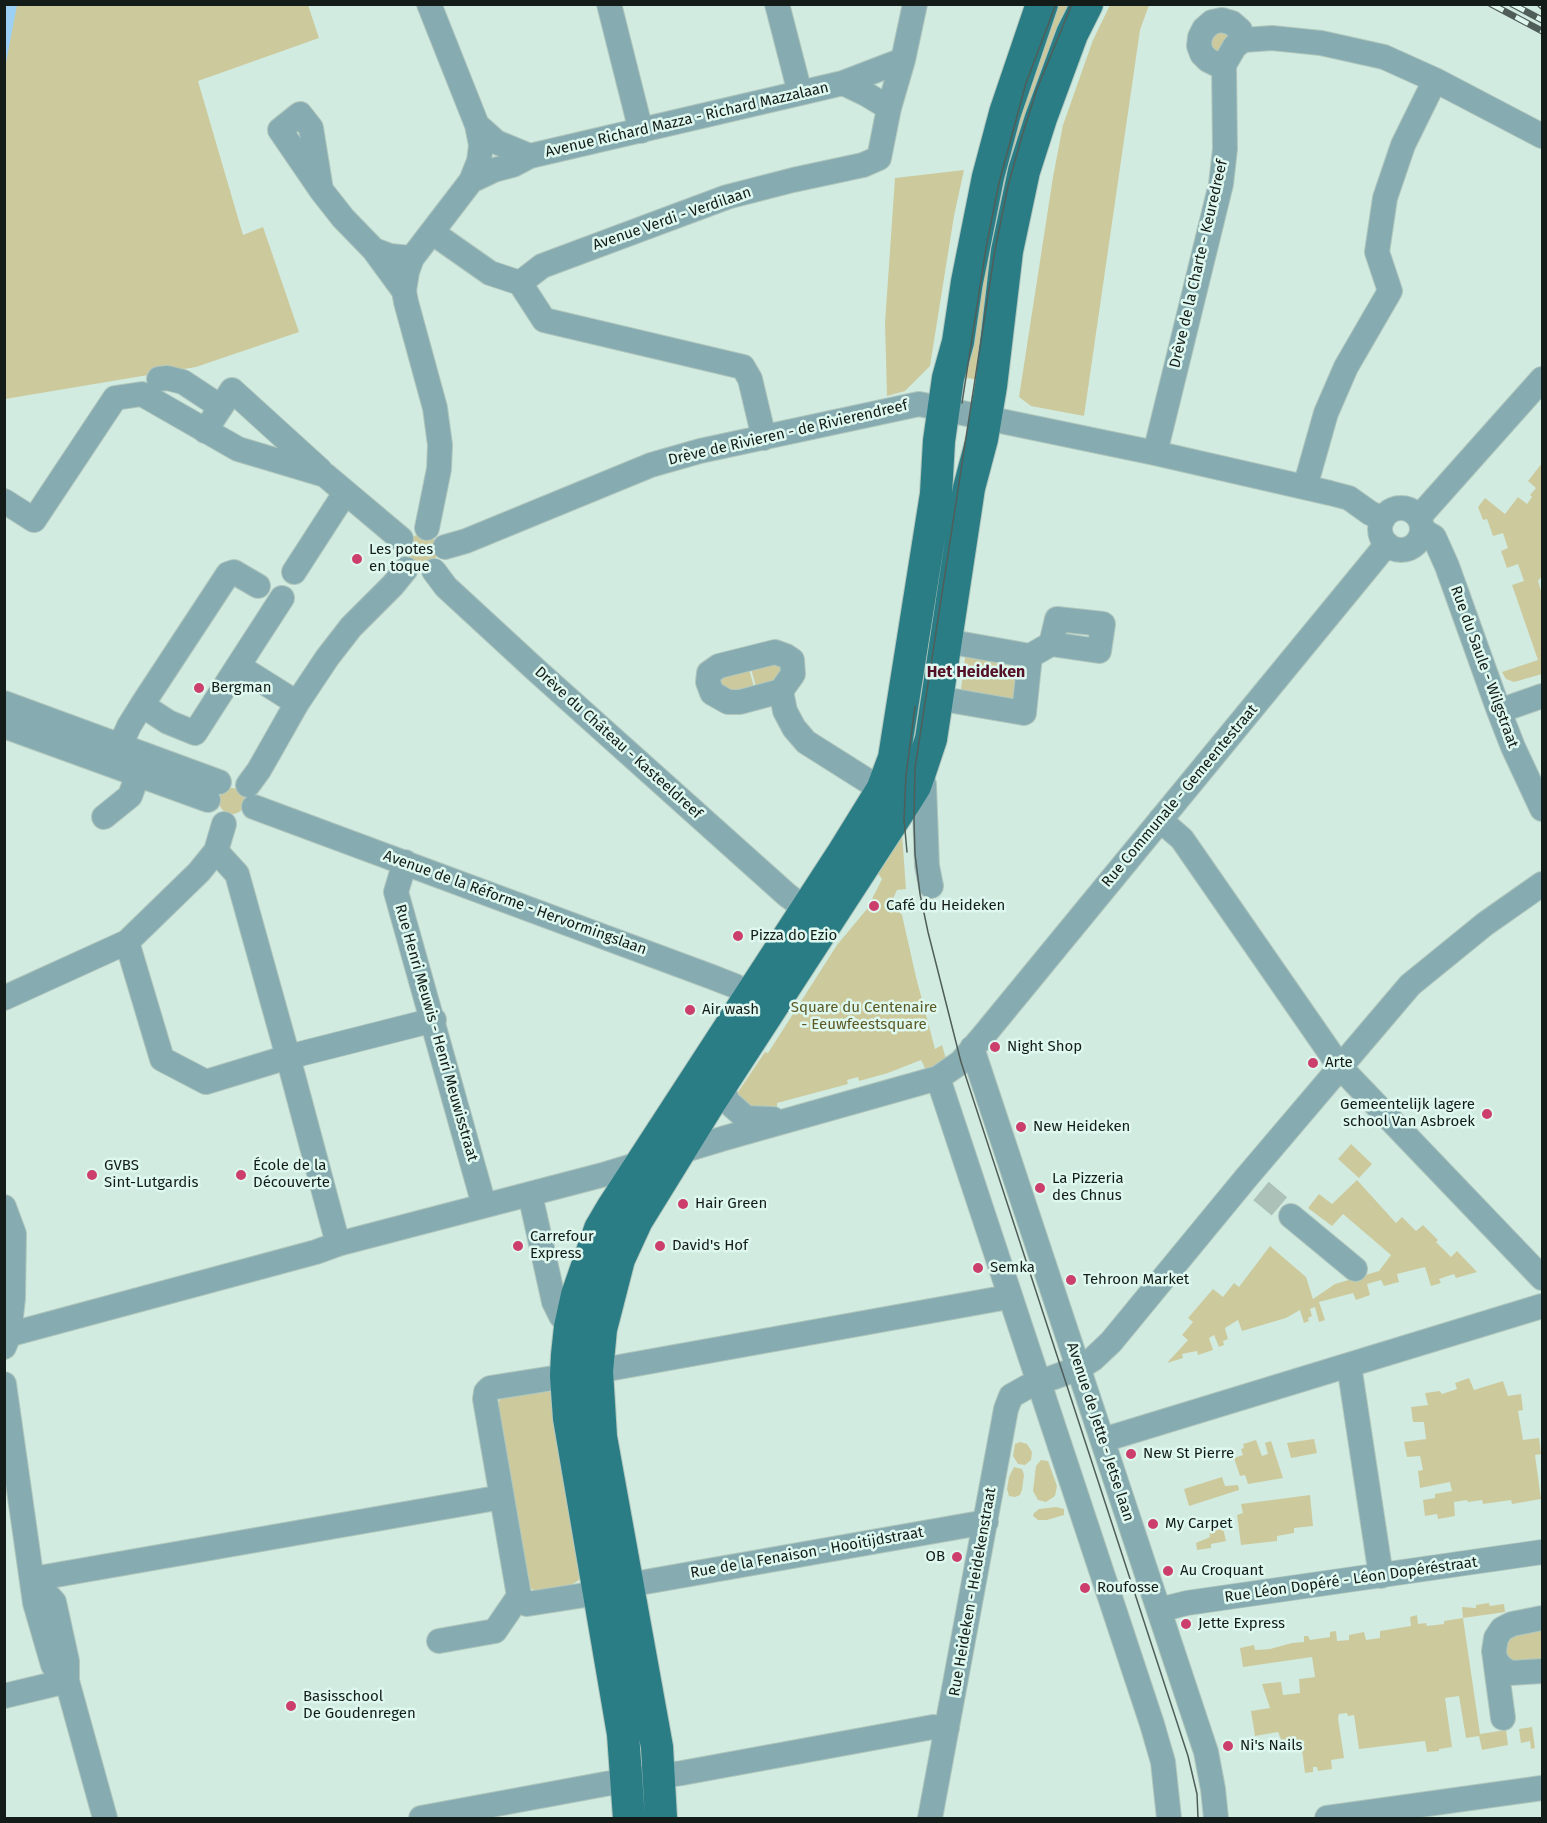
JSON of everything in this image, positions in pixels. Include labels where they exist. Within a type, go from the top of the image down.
[{"type":"main road","points":[[629,1818],[623,1734],[568,1418],[566,1376],[570,1327],[577,1295],[600,1229],[641,1163],[762,1000],[893,796],[894,758],[936,494],[939,441],[948,378],[958,342],[967,282],[988,177],[1005,113],[1042,4]]},
{"type":"main road","points":[[661,1818],[657,1747],[601,1437],[597,1371],[601,1329],[619,1260],[637,1220],[721,1085],[807,910],[893,796],[915,786],[930,739],[969,488],[981,447],[991,386],[1007,251],[1024,171],[1072,34],[1088,4]]},
{"type":"street","points":[[404,291],[412,258],[471,181],[479,161],[482,145],[477,125],[429,4]]},
{"type":"street","points":[[609,4],[641,131]]},
{"type":"street","points":[[777,4],[800,93]]},
{"type":"street","points":[[889,108],[903,60],[915,4]]},
{"type":"street","points":[[1244,40],[1240,30],[1232,23],[1222,20],[1212,22],[1204,29],[1199,46],[1202,54],[1208,60],[1224,65],[1235,46],[1244,40],[1272,38],[1321,43],[1384,57],[1435,80],[1542,136]]},
{"type":"street","name":"Avenue Richard Mazza - Richard Mazzalaan","points":[[471,181],[530,156],[843,84],[903,60]]},
{"type":"street","name":"Drève de la Charte - Keuredreef","points":[[1155,453],[1221,184],[1225,150],[1224,65]]},
{"type":"street","points":[[1305,487],[1326,413],[1342,376],[1390,291],[1377,252],[1385,198],[1403,145],[1435,80]]},
{"type":"street","name":"Avenue Richard Mazza - Richard Mazzalaan","points":[[843,84],[889,108]]},
{"type":"street","name":"Avenue Verdi - Verdilaan","points":[[520,283],[542,266],[727,197],[863,165],[879,158],[889,108]]},
{"type":"street","points":[[477,125],[496,142],[530,156]]},
{"type":"street","points":[[321,190],[343,218],[374,250],[404,291],[435,408],[440,445],[439,470],[428,528]]},
{"type":"street","points":[[433,233],[490,273],[520,283],[544,320],[743,367],[750,379],[764,438]]},
{"type":"street","points":[[374,250],[390,256],[412,258]]},
{"type":"street","points":[[4,501],[34,520],[116,398],[158,390],[167,378],[183,382],[221,407]]},
{"type":"street","points":[[1421,524],[1408,509],[1401,508],[1388,513],[1383,519],[1382,535],[1387,544],[1400,549],[1412,547],[1417,542],[1421,524],[1542,379]]},
{"type":"street","points":[[158,390],[205,431],[238,449],[325,475]]},
{"type":"street","points":[[205,431],[232,390],[345,493],[401,539]]},
{"type":"street","name":"Drève de Rivieren - de Rivierendreef","points":[[445,548],[651,465],[700,451],[919,404],[1305,487],[1349,498],[1383,519]]},
{"type":"street","points":[[294,572],[345,493]]},
{"type":"street","name":"Rue du Saule - Wilgstraat","points":[[1421,524],[1434,537],[1447,566],[1499,711],[1536,779],[1542,809]]},
{"type":"street","points":[[416,528],[428,528],[439,536],[445,548],[442,563],[434,571],[417,574],[406,569],[399,558],[401,539],[416,528]]},
{"type":"street","name":"Rue Communale - Gemeentestraat","points":[[972,1048],[1387,544]]},
{"type":"street","points":[[214,791],[212,814],[224,824],[239,824],[246,820],[259,770],[297,703],[351,627],[406,569]]},
{"type":"street","name":"Drève du Château - Kasteeldreef","points":[[434,571],[446,587],[544,678],[787,895],[807,910]]},
{"type":"street","points":[[120,746],[142,705],[228,574],[234,572],[258,586]]},
{"type":"street","points":[[142,705],[168,722],[195,733],[282,598]]},
{"type":"street","points":[[937,698],[1024,713],[1041,650],[946,641]]},
{"type":"street","points":[[238,666],[297,703]]},
{"type":"street","points":[[781,691],[784,711],[800,737],[893,796]]},
{"type":"street","points":[[1499,711],[1542,696]]},
{"type":"street","name":"Avenue de la Réforme - Hervormingslaan","points":[[4,704],[120,746],[214,791]]},
{"type":"street","name":"Avenue de la Réforme - Hervormingslaan","points":[[4,726],[138,774],[214,791],[234,778],[251,796],[405,862],[722,981],[762,1000]]},
{"type":"street","points":[[920,772],[924,784],[927,866],[931,886]]},
{"type":"street","points":[[104,817],[130,796],[138,774]]},
{"type":"street","points":[[1160,820],[1182,839],[1340,1067],[1542,1278]]},
{"type":"street","points":[[4,998],[126,942],[199,872],[216,851],[224,824]]},
{"type":"street","points":[[216,851],[237,874],[338,1244]]},
{"type":"street","name":"Rue Henri Meuwis - Henri Meuwisstraat","points":[[405,862],[396,892],[434,1020],[484,1205]]},
{"type":"street","name":"Rue Heideken - Heidekenstraat","points":[[930,1818],[1008,1402],[1011,1396],[1017,1391],[1079,1368],[1094,1359],[1112,1342],[1254,1185],[1340,1067],[1410,985],[1485,924],[1542,884]]},
{"type":"street","points":[[126,942],[162,1059],[206,1082],[288,1057],[434,1020]]},
{"type":"street","points":[[4,1207],[14,1234],[14,1293],[6,1339],[338,1244],[530,1194],[938,1078],[961,1062],[972,1048]]},
{"type":"street","name":"Avenue de Jette - Jetse laan","points":[[972,1048],[1206,1752],[1216,1818]]},
{"type":"street","points":[[938,1078],[1152,1724],[1163,1762],[1169,1818]]},
{"type":"street","points":[[721,1085],[728,1102],[746,1118],[790,1119]]},
{"type":"street","points":[[530,1194],[554,1302],[570,1327]]},
{"type":"street","points":[[1291,1216],[1354,1269]]},
{"type":"street","points":[[597,1371],[1010,1295]]},
{"type":"street","points":[[1103,1440],[1542,1306]]},
{"type":"street","points":[[1349,1365],[1381,1576]]},
{"type":"street","points":[[566,1376],[490,1388],[486,1392],[485,1399],[519,1596],[527,1604],[598,1593]]},
{"type":"street","points":[[4,1384],[35,1603],[53,1665],[67,1681],[105,1818]]},
{"type":"street","points":[[33,1580],[502,1497]]},
{"type":"street","name":"Rue de la Fenaison - Hooitijdstraat","points":[[628,1585],[986,1522]]},
{"type":"street","name":"Rue Léon Dopéré - Léon Dopéréstraat","points":[[1160,1610],[1187,1603],[1542,1552]]},
{"type":"street","points":[[439,1641],[495,1631],[519,1596]]},
{"type":"street","points":[[1503,1718],[1494,1659],[1496,1638],[1502,1629],[1512,1624],[1542,1618]]},
{"type":"street","points":[[1494,1659],[1510,1672],[1542,1674]]},
{"type":"street","points":[[4,1696],[67,1681]]},
{"type":"street","points":[[421,1818],[933,1727],[947,1728]]},
{"type":"street","points":[[1327,1818],[1542,1788]]},
{"type":"green space","points":[[4,5],[308,5],[319,38],[198,81],[243,235],[263,227],[299,332],[196,367],[5,399]]},
{"type":"green space","points":[[1050,5],[1077,5],[983,381],[958,376],[980,262]]},
{"type":"green space","points":[[1110,5],[1149,5],[1140,30],[1084,416],[1031,406],[1019,397],[1063,125],[1093,40]]},
{"type":"green space","points":[[1225,29],[1229,37],[1215,54],[1207,35]]},
{"type":"green space","points":[[964,170],[954,216],[930,366],[905,391],[887,396],[885,323],[895,178]]},
{"type":"green space","points":[[1542,463],[1542,576],[1538,581],[1542,594],[1542,674],[1514,682],[1506,679],[1502,672],[1538,660],[1512,585],[1524,581],[1518,564],[1507,568],[1501,551],[1508,548],[1503,533],[1493,536],[1487,519],[1483,520],[1478,507],[1485,498],[1505,514],[1518,497],[1527,504],[1536,488],[1528,481]]},
{"type":"green space","points":[[422,534],[433,539],[438,550],[433,561],[422,566],[411,561],[406,550],[411,539]]},
{"type":"green space","points":[[966,650],[1019,666],[1015,701],[960,697]]},
{"type":"green space","points":[[781,662],[783,678],[757,690],[750,665]]},
{"type":"green space","points":[[748,665],[755,691],[727,693],[717,677]]},
{"type":"green space","points":[[232,788],[241,792],[245,801],[241,810],[232,814],[223,810],[219,801],[223,792]]},
{"type":"green space","name":"Square du Centenaire - Eeuwfeestsquare","points":[[901,820],[906,889],[897,890],[891,903],[902,915],[935,1049],[942,1045],[946,1059],[926,1070],[921,1060],[888,1073],[859,1081],[858,1077],[847,1080],[848,1084],[777,1103],[777,1108],[752,1109],[736,1095],[765,1052],[768,1053],[837,945],[867,909],[882,879],[875,870]]},
{"type":"green space","points":[[1351,1144],[1372,1164],[1359,1178],[1338,1159]]},
{"type":"green space","points":[[1357,1180],[1396,1223],[1402,1217],[1416,1231],[1423,1225],[1451,1257],[1457,1251],[1477,1272],[1456,1278],[1454,1274],[1439,1279],[1441,1283],[1431,1286],[1425,1267],[1397,1274],[1399,1282],[1384,1286],[1381,1280],[1367,1284],[1370,1295],[1356,1300],[1353,1293],[1319,1302],[1325,1320],[1319,1322],[1315,1307],[1310,1309],[1312,1316],[1308,1318],[1309,1321],[1304,1323],[1300,1310],[1286,1318],[1242,1331],[1238,1320],[1225,1328],[1228,1339],[1223,1341],[1224,1345],[1219,1347],[1214,1335],[1209,1338],[1213,1350],[1198,1355],[1197,1351],[1182,1354],[1183,1358],[1167,1363],[1188,1340],[1182,1335],[1193,1322],[1188,1318],[1213,1289],[1223,1297],[1234,1283],[1239,1287],[1270,1246],[1306,1277],[1313,1299],[1335,1284],[1379,1271],[1391,1255],[1343,1214],[1332,1226],[1308,1208],[1319,1194],[1332,1204]]},
{"type":"green space","points":[[1469,1378],[1474,1390],[1503,1381],[1508,1396],[1521,1394],[1523,1410],[1518,1411],[1523,1440],[1539,1438],[1541,1454],[1535,1455],[1541,1499],[1512,1504],[1511,1500],[1483,1504],[1482,1500],[1468,1502],[1467,1500],[1454,1502],[1455,1516],[1438,1519],[1437,1514],[1425,1516],[1423,1500],[1435,1498],[1435,1494],[1452,1491],[1450,1482],[1420,1488],[1418,1471],[1423,1470],[1420,1456],[1407,1457],[1404,1442],[1426,1439],[1424,1422],[1413,1422],[1411,1407],[1428,1405],[1425,1393],[1440,1391],[1442,1394],[1457,1389],[1455,1383]]},
{"type":"green space","points":[[543,1390],[553,1393],[581,1575],[579,1580],[571,1585],[537,1591],[529,1588],[497,1405],[501,1398]]},
{"type":"green space","points":[[1314,1439],[1317,1453],[1291,1458],[1287,1443]]},
{"type":"green space","points":[[1256,1440],[1262,1456],[1268,1454],[1265,1443],[1271,1441],[1283,1478],[1248,1484],[1245,1475],[1240,1476],[1234,1458],[1243,1455],[1241,1449],[1244,1448],[1243,1444]]},
{"type":"green space","points":[[1020,1442],[1027,1444],[1032,1452],[1031,1460],[1025,1465],[1018,1464],[1013,1456],[1015,1444]]},
{"type":"green space","points":[[1041,1460],[1048,1461],[1057,1486],[1055,1496],[1046,1502],[1038,1500],[1033,1491],[1036,1466]]},
{"type":"green space","points":[[1014,1467],[1022,1469],[1024,1475],[1020,1495],[1015,1497],[1009,1496],[1007,1489]]},
{"type":"green space","points":[[1222,1477],[1225,1486],[1238,1485],[1239,1490],[1189,1506],[1184,1489]]},
{"type":"green space","points":[[1310,1495],[1313,1526],[1294,1528],[1294,1533],[1277,1536],[1277,1541],[1241,1545],[1237,1515],[1243,1513],[1241,1504]]},
{"type":"green space","points":[[1056,1507],[1064,1509],[1064,1515],[1047,1520],[1038,1520],[1033,1516],[1039,1509]]},
{"type":"green space","points":[[1216,1522],[1217,1529],[1223,1528],[1226,1541],[1211,1544],[1211,1548],[1197,1550],[1196,1543],[1210,1537],[1208,1525]]},
{"type":"green space","points":[[1489,1603],[1490,1606],[1504,1604],[1505,1612],[1463,1618],[1462,1607],[1476,1608],[1476,1605]]},
{"type":"green space","points":[[1417,1615],[1418,1624],[1426,1623],[1427,1626],[1463,1618],[1480,1734],[1506,1730],[1508,1745],[1482,1750],[1479,1736],[1466,1738],[1459,1696],[1445,1698],[1452,1747],[1439,1749],[1439,1751],[1427,1752],[1425,1741],[1359,1749],[1354,1715],[1339,1714],[1344,1758],[1331,1760],[1332,1769],[1318,1771],[1317,1767],[1313,1767],[1313,1772],[1305,1773],[1301,1742],[1285,1749],[1278,1732],[1255,1736],[1251,1711],[1270,1708],[1262,1684],[1281,1682],[1283,1695],[1300,1693],[1299,1679],[1315,1677],[1312,1657],[1243,1667],[1240,1648],[1254,1645],[1255,1650],[1270,1649],[1304,1642],[1304,1636],[1308,1636],[1310,1640],[1330,1637],[1330,1632],[1336,1631],[1337,1641],[1349,1640],[1349,1635],[1364,1632],[1366,1640],[1380,1638],[1380,1631],[1411,1626],[1410,1617]]},
{"type":"green space","points":[[1542,1625],[1542,1665],[1508,1665],[1500,1642]]},
{"type":"green space","points":[[1532,1727],[1535,1748],[1531,1749],[1530,1741],[1521,1743],[1519,1729]]},
{"type":"water","points":[[4,5],[17,5],[5,68]]},
{"type":"tunnel","points":[[1261,1191],[1291,1216]]},
{"type":"tram line","points":[[962,403],[986,248],[999,183],[1026,83],[1056,4]]},
{"type":"tram line","points":[[1072,4],[1037,89],[1022,136],[1008,186],[995,250],[915,768],[915,854],[928,932],[961,1062],[1188,1756],[1197,1794],[1198,1818]]},
{"type":"tram line","points":[[907,852],[904,819],[906,776],[915,706]]},
{"type":"railway","points":[[1491,4],[1542,31]]},
{"type":"railway","points":[[1512,4],[1542,20]]},
{"type":"place","name":"Les potes en toque","points":[[357,559]]},
{"type":"place","name":"Bergman","points":[[199,688]]},
{"type":"place","name":"Café du Heideken","points":[[874,906]]},
{"type":"place","name":"Pizza do Ezio","points":[[738,936]]},
{"type":"place","name":"Air wash","points":[[690,1010]]},
{"type":"place","name":"Night Shop","points":[[995,1047]]},
{"type":"place","name":"Arte","points":[[1313,1063]]},
{"type":"place","name":"Gemeentelijk lagere school Van Asbroek","points":[[1487,1114]]},
{"type":"place","name":"New Heideken","points":[[1021,1127]]},
{"type":"place","name":"GVBS Sint-Lutgardis","points":[[92,1175]]},
{"type":"place","name":"École de la Découverte","points":[[241,1175]]},
{"type":"place","name":"La Pizzeria des Chnus","points":[[1040,1188]]},
{"type":"place","name":"Hair Green","points":[[683,1204]]},
{"type":"place","name":"Carrefour Express","points":[[518,1246]]},
{"type":"place","name":"David's Hof","points":[[660,1246]]},
{"type":"place","name":"Semka","points":[[978,1268]]},
{"type":"place","name":"Tehroon Market","points":[[1071,1280]]},
{"type":"place","name":"New St Pierre","points":[[1131,1454]]},
{"type":"place","name":"My Carpet","points":[[1153,1524]]},
{"type":"place","name":"OB","points":[[957,1557]]},
{"type":"place","name":"Au Croquant","points":[[1168,1571]]},
{"type":"place","name":"Roufosse","points":[[1085,1588]]},
{"type":"place","name":"Jette Express","points":[[1186,1624]]},
{"type":"place","name":"Basisschool De Goudenregen","points":[[291,1706]]},
{"type":"place","name":"Ni's Nails","points":[[1228,1746]]},
{"type":"district","name":"Het Heideken","points":[[976,673]]}]
